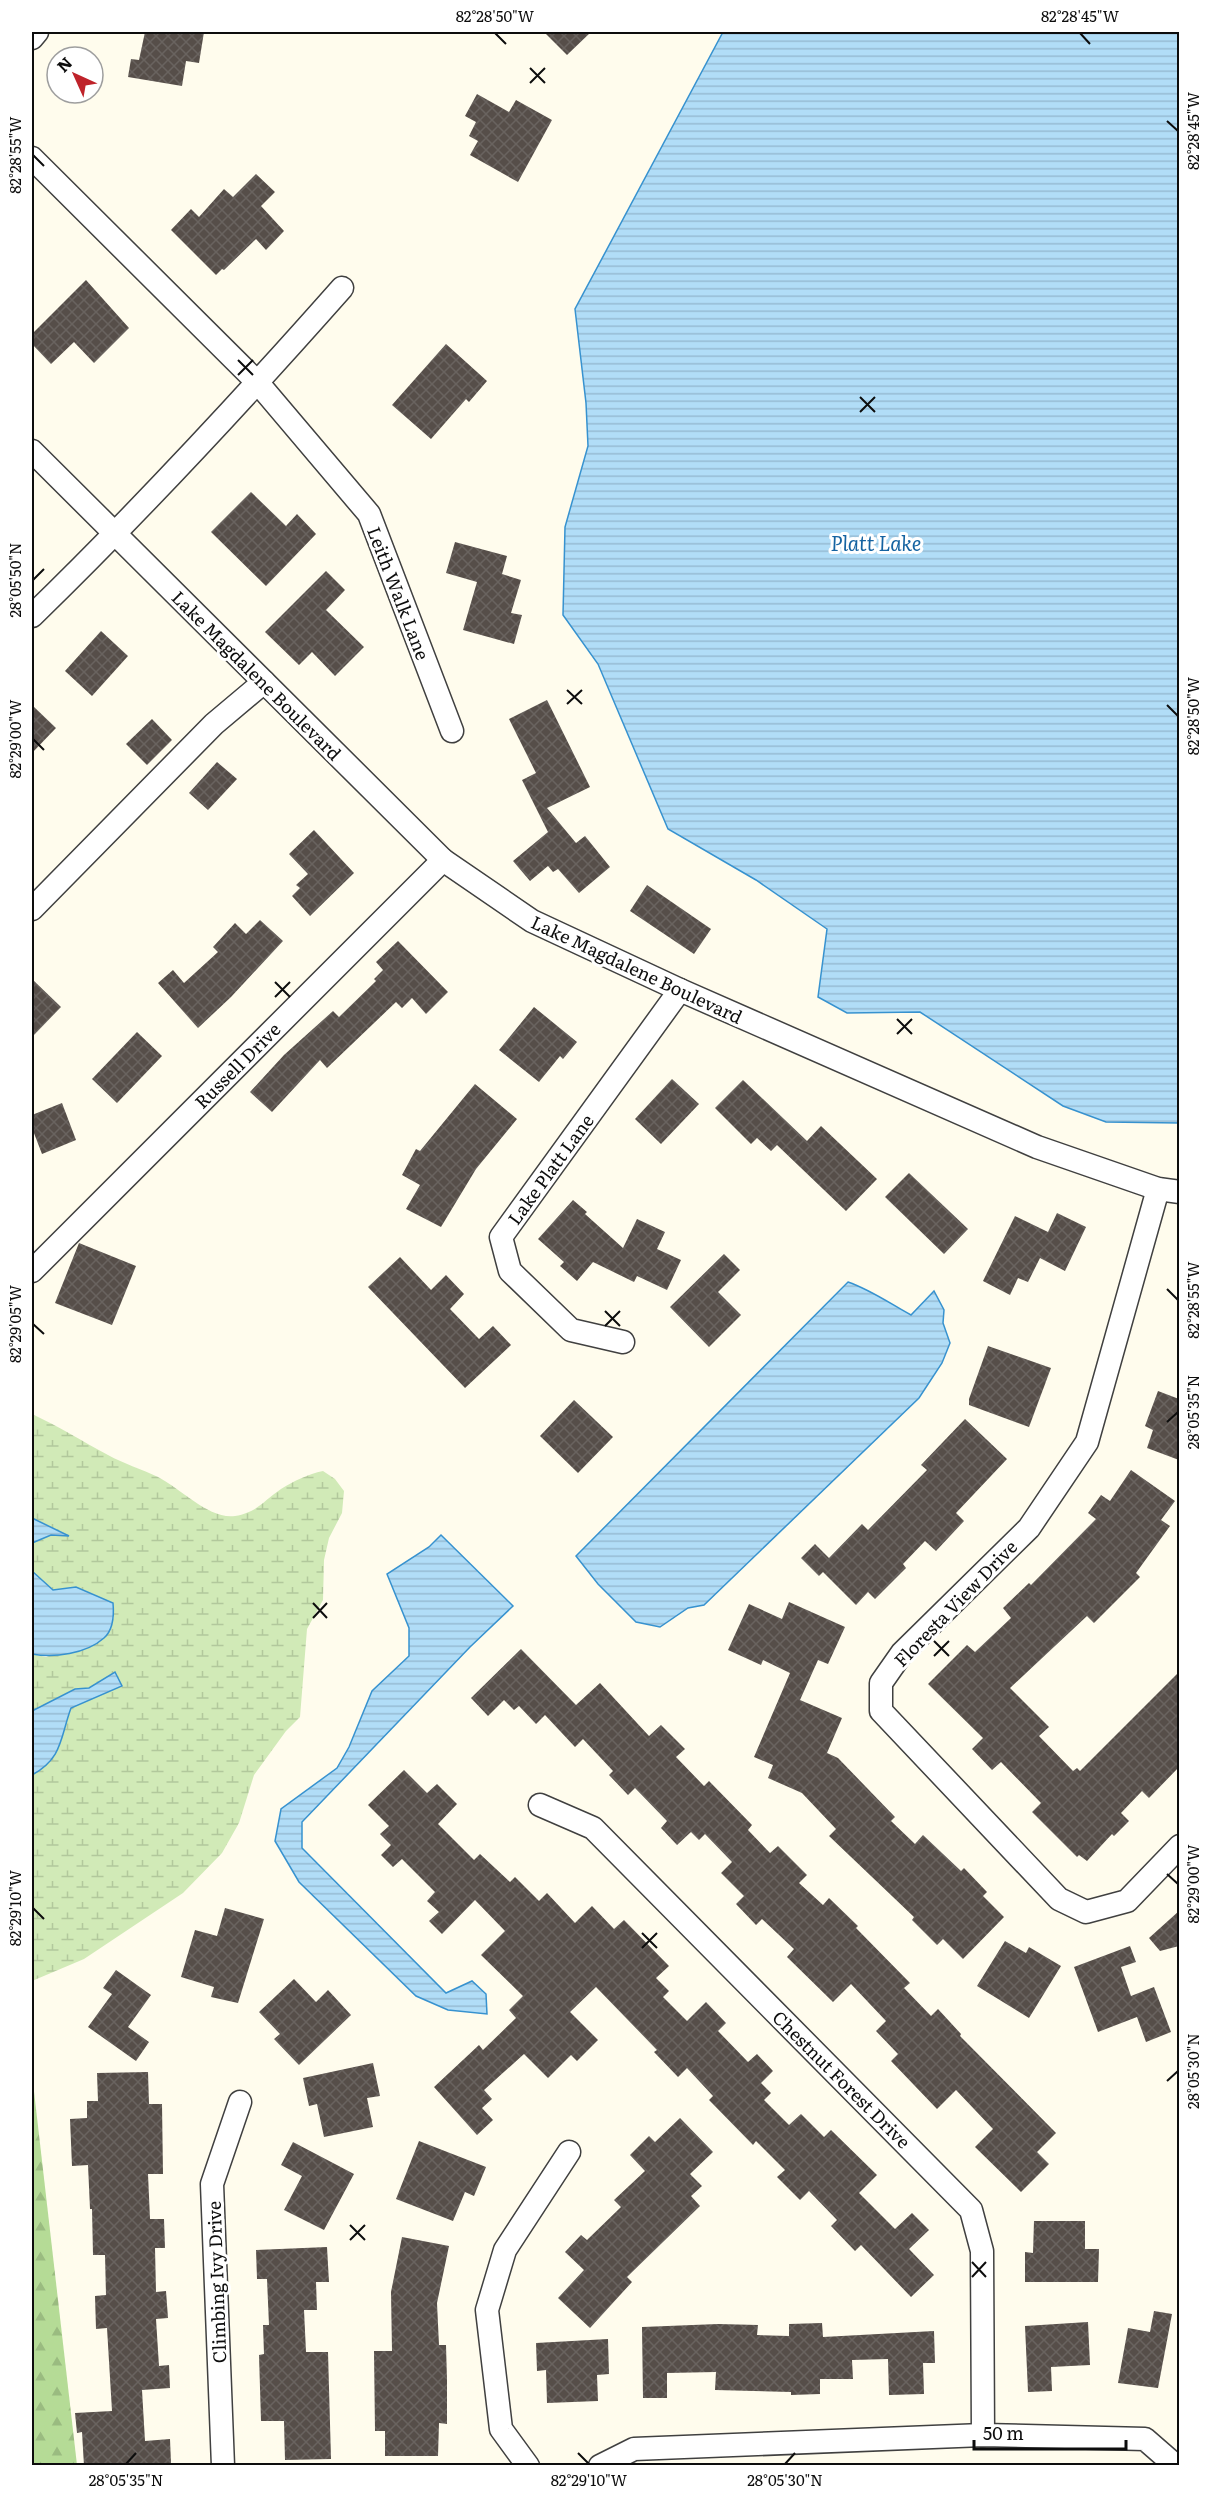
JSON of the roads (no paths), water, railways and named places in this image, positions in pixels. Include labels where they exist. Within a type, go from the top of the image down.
[{"type":"street","points":[[32,38],[37,32]]},
{"type":"street","name":"Leith Walk Lane","points":[[32,158],[258,383],[369,514],[452,731]]},
{"type":"street","points":[[32,616],[115,535],[258,383],[342,288]]},
{"type":"street","name":"Lake Magdalene Boulevard","points":[[32,452],[444,860],[532,921],[680,990],[1036,1147],[1169,1190]]},
{"type":"street","points":[[32,909],[214,724],[264,682]]},
{"type":"street","name":"Russell Drive","points":[[32,1271],[444,860]]},
{"type":"street","name":"Lake Platt Lane","points":[[623,1342],[571,1330],[510,1271],[501,1237],[680,990]]},
{"type":"street","name":"Floresta View Drive","points":[[1169,1190],[1087,1442],[1029,1528],[902,1653],[881,1683],[881,1712],[1059,1899],[1086,1912],[1127,1901],[1179,1846]]},
{"type":"street","name":"Chestnut Forest Drive","points":[[540,1805],[593,1828],[971,2210],[982,2251],[983,2435]]},
{"type":"street","name":"Climbing Ivy Drive","points":[[223,2466],[212,2184],[240,2103]]},
{"type":"street","points":[[528,2466],[501,2429],[487,2310],[506,2250],[569,2152]]},
{"type":"street","points":[[600,2466],[634,2449],[983,2435],[1145,2439],[1176,2466]]},
{"type":"water","name":"Platt Lake","points":[[723,32],[1179,32],[1179,1123],[1106,1122],[1063,1106],[920,1012],[847,1013],[818,997],[827,929],[756,880],[668,829],[598,664],[563,615],[565,527],[588,446],[586,403],[575,309]]},
{"type":"water","points":[[848,1282],[911,1315],[934,1291],[944,1310],[943,1323],[950,1343],[942,1363],[919,1398],[704,1605],[688,1608],[660,1627],[636,1622],[598,1584],[576,1556]]},
{"type":"water","points":[[32,1518],[69,1536],[51,1535],[32,1543]]},
{"type":"water","points":[[441,1535],[513,1606],[470,1647],[302,1822],[302,1848],[446,1993],[472,1981],[486,1994],[487,2014],[448,2010],[416,1996],[299,1882],[275,1841],[281,1809],[337,1768],[349,1747],[372,1691],[409,1656],[409,1628],[387,1574],[429,1547]]},
{"type":"water","points":[[32,1571],[53,1590],[76,1587],[113,1603],[112,1622],[107,1635],[88,1648],[70,1654],[32,1654]]},
{"type":"water","points":[[115,1672],[122,1686],[71,1708],[55,1754],[50,1762],[32,1775],[32,1711],[75,1689],[89,1688]]}]
